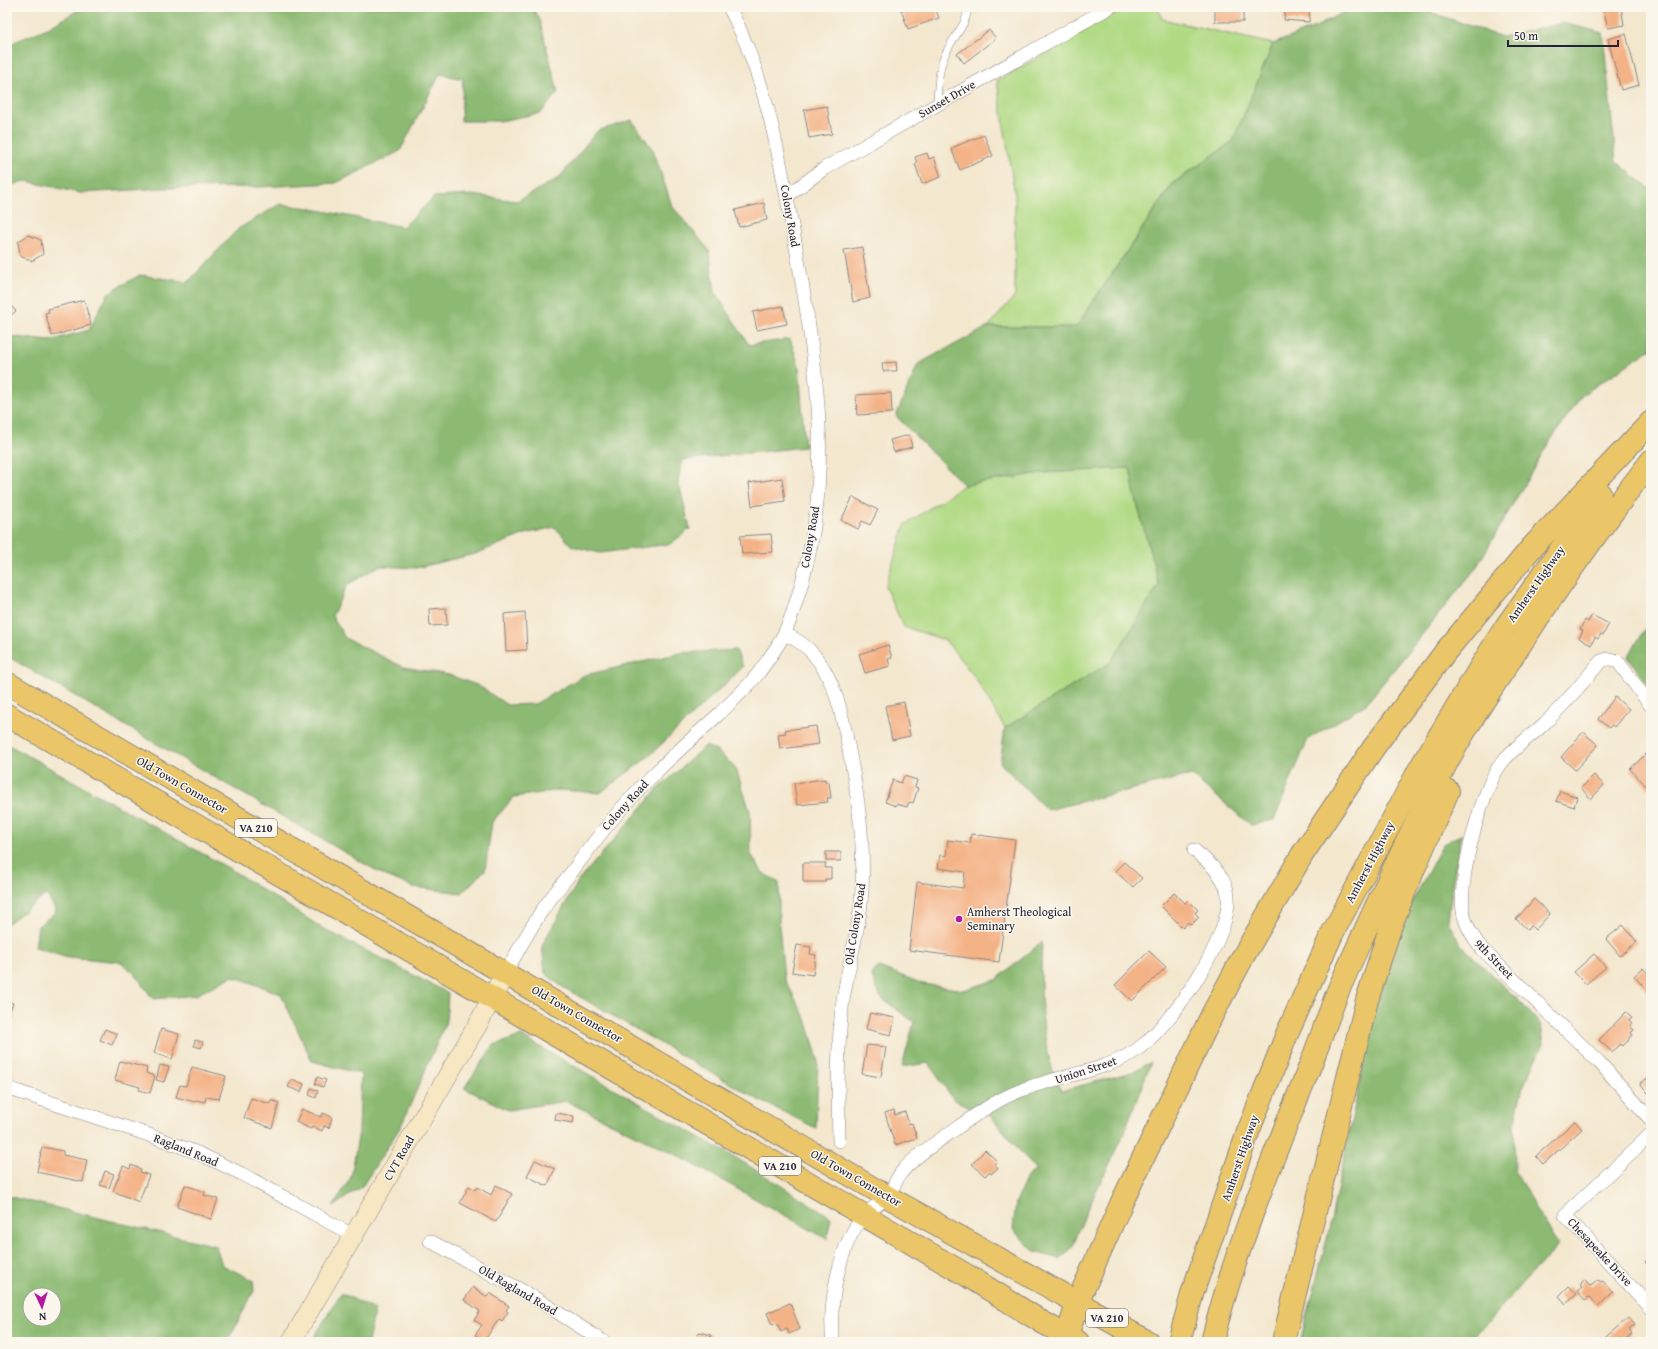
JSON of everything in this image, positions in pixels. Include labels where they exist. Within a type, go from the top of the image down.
[{"type":"highway","points":[[1070,1340],[1078,1301],[1121,1204],[1212,1015],[1244,955],[1302,856],[1374,747],[1446,651],[1533,546],[1651,422]]},
{"type":"highway","name":"Amherst Highway","points":[[1179,1342],[1193,1291],[1248,1132],[1287,1034],[1332,934],[1419,770],[1505,628],[1577,524],[1651,428]]},
{"type":"highway","name":"Amherst Highway","points":[[1212,1342],[1219,1315],[1250,1220],[1282,1134],[1338,993],[1405,846],[1448,760],[1496,680],[1554,593],[1619,502],[1651,461]]},
{"type":"highway","points":[[1283,1342],[1367,1000],[1391,925],[1415,866],[1449,790],[1554,593]]},
{"type":"highway","name":"Old Town Connector","points":[[7,682],[888,1197],[1078,1301],[1142,1338]]},
{"type":"highway","name":"VA 210","points":[[7,715],[968,1276],[1070,1340]]},
{"type":"street","name":"Colony Road","points":[[505,973],[541,912],[611,819],[650,778],[738,697],[757,675],[785,634],[792,616],[810,555],[815,523],[819,476],[819,426],[812,336],[787,196],[767,103],[755,65],[740,27],[729,7]]},
{"type":"street","name":"Sunset Drive","points":[[787,196],[825,168],[1110,7]]},
{"type":"street","name":"Old Colony Road","points":[[785,634],[801,642],[814,655],[827,676],[837,698],[844,721],[856,784],[862,836],[863,879],[860,906],[842,1007],[838,1052],[839,1141]]},
{"type":"street","name":"9th Street","points":[[1651,706],[1615,660],[1608,658],[1601,661],[1545,723],[1513,749],[1500,766],[1488,786],[1482,803],[1465,871],[1463,891],[1463,914],[1472,937],[1483,950],[1599,1062],[1651,1120]]},
{"type":"street","name":"Union Street","points":[[864,1215],[888,1197],[901,1173],[926,1149],[999,1100],[1030,1087],[1117,1061],[1136,1051],[1164,1025],[1193,984],[1214,949],[1224,920],[1228,901],[1227,890],[1221,878],[1210,864],[1194,850]]},
{"type":"street","name":"CVT Road","points":[[291,1342],[354,1236],[505,973]]},
{"type":"street","name":"Ragland Road","points":[[7,1088],[152,1136],[198,1153],[242,1174],[354,1236]]},
{"type":"street","name":"Chesapeake Drive","points":[[1651,1134],[1566,1215],[1651,1308]]},
{"type":"street","points":[[833,1342],[832,1309],[836,1277],[842,1257],[864,1215]]},
{"type":"street","name":"Old Ragland Road","points":[[430,1241],[532,1296],[604,1342]]},
{"type":"lane","points":[[937,104],[940,66],[948,48],[963,27],[968,14],[968,7]]},
{"type":"green space","points":[[83,7],[532,7],[539,18],[558,92],[541,113],[500,121],[461,121],[463,79],[440,74],[400,151],[336,183],[259,187],[166,188],[80,193],[26,181],[7,186],[7,45],[50,27]]},
{"type":"green space","points":[[1126,7],[1158,7],[1162,19],[1273,44],[1233,141],[1172,184],[1076,327],[988,327],[1015,296],[1015,195],[997,81]]},
{"type":"green space","points":[[1352,7],[1416,7],[1502,37],[1563,23],[1603,33],[1616,161],[1651,190],[1651,349],[1582,395],[1546,447],[1476,568],[1366,704],[1308,739],[1274,820],[1251,825],[1191,775],[1047,810],[1000,763],[1005,728],[1111,662],[1159,585],[1135,495],[1130,468],[1042,473],[964,485],[896,416],[918,364],[988,327],[1076,327],[1173,184],[1233,141],[1273,44],[1320,25]]},
{"type":"green space","points":[[632,120],[653,150],[672,206],[709,250],[715,292],[749,345],[790,339],[799,366],[805,447],[683,460],[678,480],[690,529],[670,544],[600,553],[572,546],[555,527],[525,534],[475,554],[416,568],[379,566],[347,585],[332,616],[345,638],[403,667],[449,675],[479,686],[507,705],[535,704],[585,675],[681,653],[736,650],[743,667],[648,757],[600,793],[560,790],[514,797],[492,822],[485,870],[462,893],[413,887],[384,875],[7,656],[7,336],[49,341],[89,330],[108,293],[140,275],[188,282],[238,229],[280,204],[308,208],[403,227],[434,197],[472,195],[517,201],[559,178],[597,131]]},
{"type":"green space","points":[[1130,468],[1135,495],[1159,585],[1111,662],[1005,728],[974,676],[945,640],[904,627],[885,587],[905,525],[964,485],[1042,473]]},
{"type":"green space","points":[[1651,623],[1651,690],[1628,657],[1648,624]]},
{"type":"green space","points":[[7,744],[230,869],[322,928],[448,993],[446,1022],[401,1126],[363,1185],[333,1207],[351,1177],[359,1132],[361,1074],[312,1061],[281,994],[233,976],[196,995],[153,999],[135,974],[121,962],[68,957],[35,947],[38,926],[56,912],[47,894],[7,924]]},
{"type":"green space","points":[[705,746],[716,750],[736,769],[750,811],[751,854],[762,872],[779,883],[779,925],[784,978],[806,1019],[818,1059],[816,1128],[757,1099],[561,986],[545,973],[542,945],[579,880],[656,791]]},
{"type":"green space","points":[[1462,834],[1453,880],[1448,921],[1460,944],[1523,1005],[1541,1025],[1544,1044],[1523,1087],[1514,1124],[1515,1170],[1537,1212],[1559,1244],[1481,1329],[1467,1342],[1300,1342],[1327,1239],[1375,1009],[1410,906],[1443,844]]},
{"type":"green space","points":[[1042,942],[1041,987],[1044,1032],[1050,1062],[1061,1091],[1132,1072],[1151,1062],[1120,1143],[1088,1207],[1072,1248],[1059,1259],[1035,1252],[1013,1230],[1016,1202],[1027,1177],[1036,1170],[990,1115],[954,1100],[928,1063],[902,1067],[914,1022],[881,998],[871,974],[879,967],[923,984],[964,990],[996,980]]},
{"type":"green space","points":[[521,1036],[738,1159],[831,1217],[827,1239],[677,1155],[566,1101],[508,1110],[464,1088],[494,1045]]},
{"type":"green space","points":[[7,1196],[216,1246],[222,1265],[253,1280],[254,1291],[227,1342],[7,1342]]},
{"type":"green space","points":[[341,1293],[375,1310],[368,1342],[311,1342]]},
{"type":"building","points":[[908,7],[935,7],[939,18],[908,29],[901,10]]},
{"type":"building","points":[[1215,7],[1243,7],[1243,22],[1215,22]]},
{"type":"building","points":[[1285,7],[1310,7],[1309,22],[1284,20]]},
{"type":"building","points":[[1603,7],[1621,7],[1624,25],[1608,28]]},
{"type":"building","points":[[989,30],[996,38],[964,63],[957,54]]},
{"type":"building","points":[[1626,34],[1639,85],[1621,90],[1608,39]]},
{"type":"building","points":[[827,106],[832,134],[809,138],[804,110]]},
{"type":"building","points":[[984,135],[993,156],[960,170],[951,148]]},
{"type":"building","points":[[927,153],[929,159],[934,157],[941,177],[922,184],[915,164],[917,163],[915,157]]},
{"type":"building","points":[[764,203],[767,220],[739,227],[735,210]]},
{"type":"building","points":[[28,235],[41,240],[43,254],[32,261],[20,256],[18,242]]},
{"type":"building","points":[[862,247],[870,298],[853,302],[844,250]]},
{"type":"building","points":[[84,300],[91,325],[52,336],[45,313],[49,312],[48,309]]},
{"type":"building","points":[[7,302],[16,311],[7,319]]},
{"type":"building","points":[[783,306],[787,324],[757,330],[753,312]]},
{"type":"building","points":[[896,362],[897,371],[883,371],[882,363]]},
{"type":"building","points":[[891,393],[892,413],[857,415],[856,395]]},
{"type":"building","points":[[909,435],[912,447],[894,452],[890,440]]},
{"type":"building","points":[[782,478],[785,501],[752,506],[749,483]]},
{"type":"building","points":[[853,497],[878,510],[870,525],[862,521],[858,529],[841,520]]},
{"type":"building","points":[[771,534],[773,552],[742,554],[740,536]]},
{"type":"building","points":[[446,608],[447,625],[430,626],[429,609]]},
{"type":"building","points":[[525,612],[527,650],[506,651],[504,614]]},
{"type":"building","points":[[1592,615],[1609,624],[1603,635],[1601,634],[1598,639],[1595,637],[1591,645],[1579,638],[1583,631],[1580,629],[1585,620],[1588,622]]},
{"type":"building","points":[[888,645],[892,658],[888,659],[890,666],[865,673],[859,654]]},
{"type":"building","points":[[1615,697],[1629,709],[1614,727],[1612,725],[1609,728],[1598,719]]},
{"type":"building","points":[[904,702],[910,736],[892,740],[885,706]]},
{"type":"building","points":[[816,726],[819,744],[780,749],[778,734],[786,733],[785,730]]},
{"type":"building","points":[[1583,732],[1598,745],[1575,770],[1561,757]]},
{"type":"building","points":[[1646,754],[1651,759],[1651,787],[1649,789],[1630,769]]},
{"type":"building","points":[[1594,775],[1604,785],[1591,799],[1581,788]]},
{"type":"building","points":[[904,776],[917,780],[915,787],[918,788],[913,803],[909,802],[907,807],[896,804],[896,806],[885,802],[893,780],[901,783]]},
{"type":"building","points":[[825,779],[825,782],[829,782],[831,798],[827,798],[828,802],[797,805],[794,783]]},
{"type":"building","points":[[1560,791],[1577,797],[1574,807],[1556,801]]},
{"type":"building","name":"Amherst Theological Seminary","points":[[971,834],[1015,840],[999,962],[909,950],[917,882],[963,888],[965,872],[938,868],[940,855],[946,856],[948,840],[970,843]]},
{"type":"building","points":[[826,852],[841,852],[841,861],[826,861]]},
{"type":"building","points":[[1124,862],[1142,878],[1133,887],[1115,871]]},
{"type":"building","points":[[803,863],[826,863],[825,868],[831,868],[831,879],[825,879],[825,882],[803,882]]},
{"type":"building","points":[[1174,893],[1185,903],[1188,900],[1198,910],[1195,913],[1199,917],[1191,925],[1188,922],[1183,928],[1161,906]]},
{"type":"building","points":[[1534,899],[1550,914],[1535,930],[1531,926],[1528,930],[1516,919]]},
{"type":"building","points":[[1623,925],[1637,942],[1620,956],[1606,939]]},
{"type":"building","points":[[797,945],[811,947],[810,954],[816,955],[813,975],[792,972]]},
{"type":"building","points":[[1149,951],[1166,967],[1132,1001],[1115,985]]},
{"type":"building","points":[[1594,954],[1606,967],[1586,984],[1574,972]]},
{"type":"building","points":[[1643,968],[1651,977],[1651,989],[1648,992],[1634,976]]},
{"type":"building","points":[[7,1001],[13,1003],[7,1019]]},
{"type":"building","points":[[1626,1012],[1632,1017],[1629,1020],[1632,1023],[1630,1026],[1634,1030],[1631,1033],[1633,1035],[1623,1046],[1621,1044],[1612,1052],[1599,1040]]},
{"type":"building","points":[[870,1013],[895,1018],[891,1035],[866,1029]]},
{"type":"building","points":[[105,1029],[117,1034],[112,1045],[100,1040]]},
{"type":"building","points":[[161,1029],[179,1034],[172,1059],[154,1053]]},
{"type":"building","points":[[195,1040],[203,1042],[201,1048],[194,1046]]},
{"type":"building","points":[[867,1045],[886,1047],[881,1077],[862,1074]]},
{"type":"building","points":[[120,1061],[147,1068],[146,1073],[155,1076],[150,1093],[139,1090],[140,1087],[115,1080]]},
{"type":"building","points":[[160,1065],[169,1067],[164,1082],[156,1080]]},
{"type":"building","points":[[192,1067],[226,1076],[219,1099],[206,1097],[205,1102],[196,1100],[195,1102],[176,1097],[180,1085],[186,1086]]},
{"type":"building","points":[[317,1077],[326,1080],[323,1087],[315,1084]]},
{"type":"building","points":[[1649,1077],[1651,1080],[1651,1097],[1640,1083]]},
{"type":"building","points":[[292,1079],[304,1084],[301,1092],[288,1087]]},
{"type":"building","points":[[311,1088],[318,1091],[316,1098],[309,1095]]},
{"type":"building","points":[[251,1098],[270,1104],[271,1100],[279,1103],[272,1128],[244,1118]]},
{"type":"building","points":[[302,1109],[321,1117],[323,1113],[332,1117],[329,1128],[324,1126],[322,1131],[312,1126],[311,1129],[296,1122]]},
{"type":"building","points":[[894,1110],[895,1115],[905,1112],[909,1124],[912,1123],[917,1138],[895,1145],[885,1113]]},
{"type":"building","points":[[556,1113],[574,1116],[573,1123],[555,1120]]},
{"type":"building","points":[[1575,1121],[1582,1129],[1543,1164],[1536,1156]]},
{"type":"building","points":[[42,1147],[63,1151],[63,1155],[87,1160],[83,1182],[37,1172]]},
{"type":"building","points":[[985,1150],[997,1161],[994,1164],[998,1168],[991,1174],[989,1172],[985,1176],[972,1164]]},
{"type":"building","points":[[535,1160],[555,1169],[547,1186],[527,1176]]},
{"type":"building","points":[[131,1165],[141,1169],[140,1172],[149,1175],[139,1202],[113,1191],[123,1166],[130,1169]]},
{"type":"building","points":[[105,1171],[114,1174],[109,1188],[100,1185]]},
{"type":"building","points":[[185,1185],[205,1192],[204,1195],[218,1199],[211,1219],[177,1207]]},
{"type":"building","points":[[496,1185],[512,1194],[496,1222],[460,1203],[469,1186],[475,1190],[477,1187],[491,1195]]},
{"type":"building","points":[[1651,1258],[1651,1269],[1645,1262]]},
{"type":"building","points":[[1585,1280],[1591,1286],[1598,1280],[1601,1282],[1603,1281],[1613,1292],[1598,1307],[1589,1297],[1585,1300],[1577,1291],[1582,1287],[1580,1285]]},
{"type":"building","points":[[1569,1286],[1577,1294],[1566,1304],[1559,1296]]},
{"type":"building","points":[[473,1287],[487,1297],[490,1293],[509,1306],[506,1310],[508,1312],[502,1321],[499,1319],[484,1341],[475,1335],[482,1325],[474,1320],[480,1311],[464,1300]]},
{"type":"building","points":[[790,1303],[800,1329],[789,1334],[787,1329],[781,1332],[777,1323],[772,1325],[767,1313]]},
{"type":"building","points":[[1628,1318],[1634,1325],[1628,1330],[1632,1334],[1623,1342],[1620,1338],[1615,1342],[1600,1342]]},
{"type":"building","points":[[699,1332],[711,1335],[710,1340],[717,1342],[695,1342]]},
{"type":"place","name":"Amherst Theological Seminary","points":[[959,919]]}]
